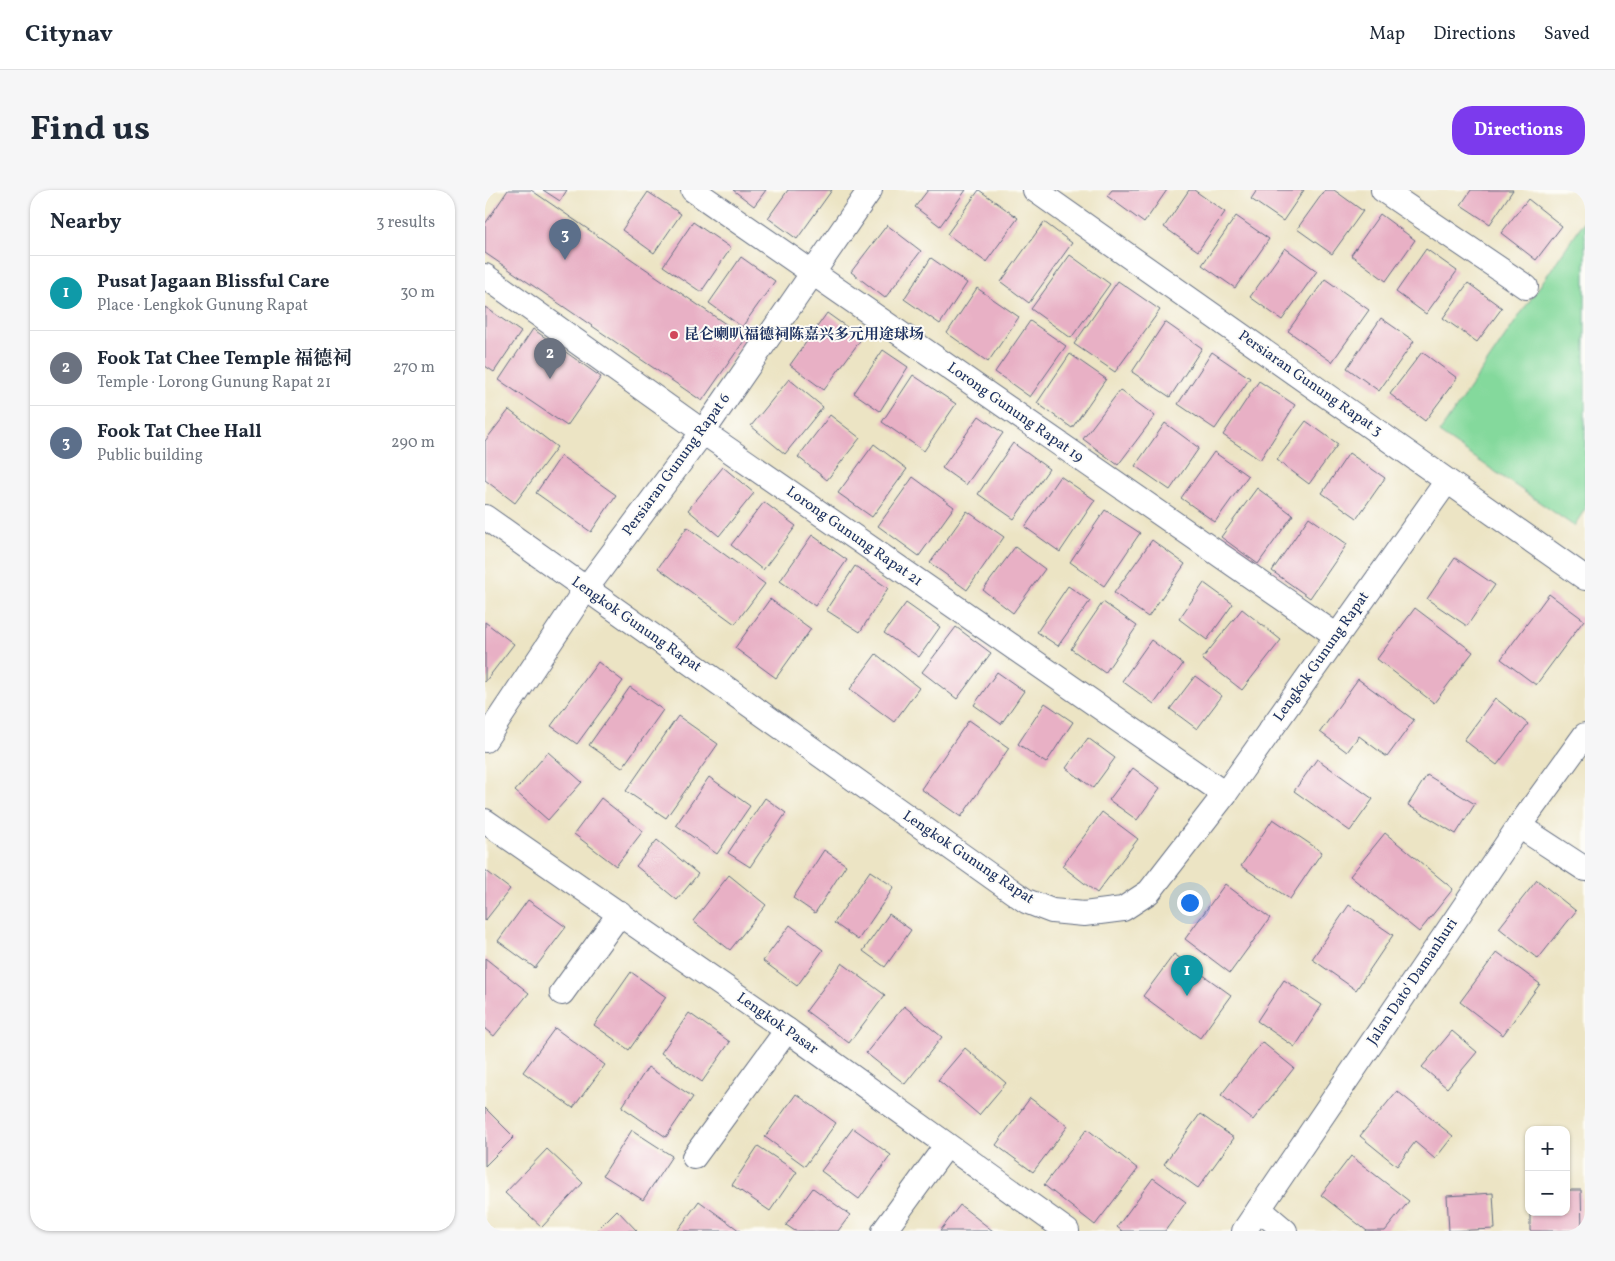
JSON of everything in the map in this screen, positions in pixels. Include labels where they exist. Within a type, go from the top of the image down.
[{"type":"street","name":"Lorong Gunung Rapat 19","points":[[693,190],[1337,636]]},
{"type":"street","name":"Persiaran Gunung Rapat 6","points":[[485,740],[585,590],[703,432],[811,272],[870,190]]},
{"type":"street","name":"Persiaran Gunung Rapat 3","points":[[1035,190],[1585,578]]},
{"type":"street","points":[[1383,190],[1526,286]]},
{"type":"street","name":"Lorong Gunung Rapat 21","points":[[485,276],[703,432],[1225,794]]},
{"type":"street","name":"Lengkok Gunung Rapat","points":[[485,517],[585,590],[1026,900],[1052,912],[1084,914],[1123,909],[1149,892],[1225,794],[1447,481]]},
{"type":"street","name":"Jalan Dato' Damanhuri","points":[[1244,1231],[1519,826],[1585,735]]},
{"type":"street","name":"Lengkok Pasar","points":[[485,821],[787,1030],[946,1146],[1067,1231]]},
{"type":"street","points":[[1519,826],[1585,869]]},
{"type":"street","points":[[562,993],[620,913]]},
{"type":"street","points":[[695,1157],[787,1030]]},
{"type":"street","points":[[884,1231],[946,1146]]},
{"type":"street","points":[[1259,1209],[1285,1231]]},
{"type":"green space","points":[[1585,220],[1585,509],[1574,526],[1439,433]]},
{"type":"building","points":[[508,190],[531,190],[746,338],[702,401],[485,253],[485,224]]},
{"type":"building","points":[[543,190],[567,190],[560,201]]},
{"type":"building","points":[[733,190],[766,190],[754,206]]},
{"type":"building","points":[[788,190],[832,190],[797,239],[768,218]]},
{"type":"building","points":[[928,190],[966,190],[940,226],[915,207]]},
{"type":"building","points":[[979,190],[1018,218],[986,262],[947,234]]},
{"type":"building","points":[[1112,190],[1167,190],[1144,223],[1107,196]]},
{"type":"building","points":[[1189,190],[1194,190],[1225,212],[1198,251],[1164,227]]},
{"type":"building","points":[[1257,190],[1304,190],[1283,221],[1251,199]]},
{"type":"building","points":[[1325,190],[1334,190],[1363,211],[1332,254],[1297,229]]},
{"type":"building","points":[[1471,190],[1513,190],[1490,224],[1461,205]]},
{"type":"building","points":[[648,192],[681,214],[654,253],[622,230]]},
{"type":"building","points":[[1528,199],[1562,226],[1536,260],[1501,233]]},
{"type":"building","points":[[1380,214],[1415,240],[1386,281],[1351,255]]},
{"type":"building","points":[[1236,216],[1269,239],[1235,288],[1202,265]]},
{"type":"building","points":[[693,222],[731,248],[701,292],[663,266]]},
{"type":"building","points":[[1044,222],[1072,243],[1029,303],[1001,282]]},
{"type":"building","points":[[887,225],[921,251],[885,298],[851,272]]},
{"type":"building","points":[[1285,248],[1317,271],[1282,320],[1250,297]]},
{"type":"building","points":[[1426,249],[1457,271],[1426,314],[1396,292]]},
{"type":"building","points":[[1070,255],[1110,284],[1071,338],[1031,309]]},
{"type":"building","points":[[741,257],[775,281],[742,327],[709,303]]},
{"type":"building","points":[[931,258],[967,283],[940,324],[904,299]]},
{"type":"building","points":[[1325,279],[1369,310],[1332,362],[1288,331]]},
{"type":"building","points":[[1118,281],[1160,310],[1115,372],[1074,344]]},
{"type":"building","points":[[1468,283],[1502,308],[1477,342],[1443,318]]},
{"type":"building","points":[[977,288],[1019,317],[988,362],[947,333]]},
{"type":"building","points":[[485,307],[521,332],[494,372],[485,366]]},
{"type":"building","points":[[827,313],[862,338],[824,390],[790,365]]},
{"type":"building","points":[[1381,318],[1414,341],[1379,391],[1347,368]]},
{"type":"building","points":[[1030,321],[1066,346],[1030,397],[995,372]]},
{"type":"building","points":[[1165,322],[1202,348],[1170,397],[1132,372]]},
{"type":"building","points":[[533,329],[601,377],[567,426],[499,380]]},
{"type":"building","points":[[883,350],[908,367],[880,411],[854,393]]},
{"type":"building","points":[[1212,352],[1250,378],[1215,429],[1178,404]]},
{"type":"building","points":[[1422,352],[1457,378],[1425,421],[1390,394]]},
{"type":"building","points":[[1070,354],[1106,379],[1072,428],[1037,403]]},
{"type":"building","points":[[913,375],[956,404],[924,451],[882,422]]},
{"type":"building","points":[[789,379],[823,407],[785,454],[751,426]]},
{"type":"building","points":[[1259,381],[1295,405],[1260,460],[1223,435]]},
{"type":"building","points":[[1120,390],[1155,416],[1118,465],[1083,439]]},
{"type":"building","points":[[509,410],[557,447],[515,503],[485,480],[485,441]]},
{"type":"building","points":[[830,415],[860,438],[827,480],[798,457]]},
{"type":"building","points":[[979,416],[1003,433],[966,485],[942,468]]},
{"type":"building","points":[[1306,421],[1338,444],[1309,484],[1277,460]]},
{"type":"building","points":[[1165,423],[1199,448],[1170,490],[1135,466]]},
{"type":"building","points":[[1013,443],[1049,469],[1014,519],[978,494]]},
{"type":"building","points":[[874,444],[907,469],[872,517],[838,493]]},
{"type":"building","points":[[1214,452],[1248,476],[1215,522],[1181,498]]},
{"type":"building","points":[[1349,453],[1385,478],[1357,518],[1322,493]]},
{"type":"building","points":[[561,456],[616,495],[591,532],[536,493]]},
{"type":"building","points":[[723,467],[754,493],[719,536],[688,510]]},
{"type":"building","points":[[1060,476],[1095,500],[1060,552],[1025,527]]},
{"type":"building","points":[[913,477],[954,507],[919,556],[878,526]]},
{"type":"building","points":[[1257,488],[1293,515],[1258,564],[1221,537]]},
{"type":"building","points":[[764,502],[796,526],[763,570],[731,545]]},
{"type":"building","points":[[1105,510],[1140,533],[1104,586],[1070,562]]},
{"type":"building","points":[[967,511],[1004,537],[967,590],[930,563]]},
{"type":"building","points":[[1309,517],[1347,544],[1310,598],[1272,571]]},
{"type":"building","points":[[687,527],[765,584],[735,624],[658,568]]},
{"type":"building","points":[[812,535],[847,560],[815,606],[780,581]]},
{"type":"building","points":[[1152,540],[1185,564],[1148,617],[1114,593]]},
{"type":"building","points":[[1015,547],[1045,569],[1013,613],[983,590]]},
{"type":"building","points":[[1455,558],[1495,585],[1467,626],[1427,599]]},
{"type":"building","points":[[855,566],[888,588],[860,632],[826,610]]},
{"type":"building","points":[[1204,583],[1233,604],[1207,640],[1179,619]]},
{"type":"building","points":[[1068,586],[1090,601],[1058,646],[1037,632]]},
{"type":"building","points":[[1549,594],[1584,620],[1536,685],[1501,659]]},
{"type":"building","points":[[770,599],[811,629],[776,678],[735,648]]},
{"type":"building","points":[[1103,602],[1137,626],[1105,673],[1071,649]]},
{"type":"building","points":[[906,603],[940,627],[919,657],[884,633]]},
{"type":"building","points":[[1415,608],[1473,652],[1434,703],[1377,659]]},
{"type":"building","points":[[1242,609],[1281,640],[1242,690],[1202,659]]},
{"type":"building","points":[[485,622],[514,644],[485,682]]},
{"type":"building","points":[[956,627],[991,653],[957,699],[922,672]]},
{"type":"building","points":[[1151,640],[1183,664],[1154,704],[1122,681]]},
{"type":"building","points":[[876,654],[919,688],[894,722],[850,689]]},
{"type":"building","points":[[598,662],[623,681],[577,744],[551,726]]},
{"type":"building","points":[[997,672],[1024,691],[1001,724],[974,705]]},
{"type":"building","points":[[1195,676],[1222,696],[1197,729],[1170,709]]},
{"type":"building","points":[[1358,679],[1414,720],[1387,757],[1359,736],[1347,752],[1320,732]]},
{"type":"building","points":[[630,687],[663,710],[622,768],[589,745]]},
{"type":"building","points":[[1495,698],[1528,724],[1497,765],[1464,740]]},
{"type":"building","points":[[1045,703],[1073,722],[1046,763],[1018,744]]},
{"type":"building","points":[[678,716],[718,744],[666,818],[626,791]]},
{"type":"building","points":[[969,720],[1009,748],[961,817],[921,789]]},
{"type":"building","points":[[1088,738],[1115,758],[1093,788],[1066,768]]},
{"type":"building","points":[[548,752],[582,782],[548,820],[515,791]]},
{"type":"building","points":[[1317,759],[1373,799],[1350,831],[1294,791]]},
{"type":"building","points":[[1133,768],[1160,788],[1137,820],[1109,800]]},
{"type":"building","points":[[1427,775],[1475,804],[1456,834],[1408,805]]},
{"type":"building","points":[[709,777],[750,806],[717,854],[676,825]]},
{"type":"building","points":[[601,798],[643,831],[616,866],[574,834]]},
{"type":"building","points":[[765,798],[786,813],[750,867],[728,853]]},
{"type":"building","points":[[1102,812],[1138,839],[1097,893],[1062,866]]},
{"type":"building","points":[[1273,819],[1322,852],[1290,899],[1241,866]]},
{"type":"building","points":[[1385,833],[1453,889],[1419,932],[1350,876]]},
{"type":"building","points":[[657,840],[698,874],[677,900],[636,866]]},
{"type":"building","points":[[824,850],[846,865],[815,913],[793,898]]},
{"type":"building","points":[[485,870],[510,889],[485,921]]},
{"type":"building","points":[[870,871],[894,887],[858,940],[834,923]]},
{"type":"building","points":[[729,875],[766,905],[730,950],[693,921]]},
{"type":"building","points":[[1537,880],[1576,911],[1538,959],[1499,928]]},
{"type":"building","points":[[1225,884],[1270,918],[1230,973],[1185,939]]},
{"type":"building","points":[[528,900],[566,927],[535,968],[498,941]]},
{"type":"building","points":[[1349,905],[1393,935],[1356,990],[1312,959]]},
{"type":"building","points":[[889,914],[911,930],[885,967],[863,951]]},
{"type":"building","points":[[790,925],[823,950],[797,986],[763,961]]},
{"type":"building","points":[[1497,952],[1540,984],[1503,1035],[1460,1002]]},
{"type":"building","points":[[1174,954],[1231,995],[1200,1038],[1143,996]]},
{"type":"building","points":[[485,958],[529,993],[494,1036],[485,1029]]},
{"type":"building","points":[[842,963],[885,995],[849,1043],[806,1011]]},
{"type":"building","points":[[631,972],[666,997],[629,1050],[594,1025]]},
{"type":"building","points":[[1284,980],[1322,1005],[1295,1047],[1257,1021]]},
{"type":"building","points":[[904,1006],[942,1037],[905,1084],[866,1053]]},
{"type":"building","points":[[689,1013],[730,1042],[702,1082],[661,1053]]},
{"type":"building","points":[[555,1028],[605,1065],[573,1108],[523,1072]]},
{"type":"building","points":[[1452,1031],[1477,1052],[1447,1088],[1422,1067]]},
{"type":"building","points":[[1262,1042],[1294,1068],[1253,1120],[1221,1095]]},
{"type":"building","points":[[965,1048],[1006,1083],[979,1115],[938,1080]]},
{"type":"building","points":[[648,1067],[693,1097],[666,1137],[622,1107]]},
{"type":"building","points":[[1397,1091],[1453,1136],[1435,1159],[1415,1142],[1397,1166],[1360,1136]]},
{"type":"building","points":[[796,1094],[836,1123],[805,1166],[765,1137]]},
{"type":"building","points":[[1030,1098],[1068,1126],[1033,1172],[996,1145]]},
{"type":"building","points":[[485,1108],[514,1137],[485,1166]]},
{"type":"building","points":[[1200,1114],[1234,1138],[1198,1188],[1164,1164]]},
{"type":"building","points":[[853,1128],[891,1155],[859,1199],[821,1171]]},
{"type":"building","points":[[1087,1129],[1138,1169],[1095,1225],[1044,1185]]},
{"type":"building","points":[[632,1130],[672,1156],[643,1200],[603,1175]]},
{"type":"building","points":[[758,1146],[797,1172],[770,1211],[732,1185]]},
{"type":"building","points":[[547,1149],[583,1183],[542,1227],[505,1193]]},
{"type":"building","points":[[1351,1156],[1409,1201],[1385,1231],[1367,1231],[1321,1195]]},
{"type":"building","points":[[1153,1178],[1186,1202],[1165,1231],[1122,1231],[1117,1227]]},
{"type":"building","points":[[813,1188],[850,1215],[838,1231],[795,1231],[786,1225]]},
{"type":"building","points":[[1570,1190],[1581,1190],[1582,1231],[1530,1231],[1530,1216],[1570,1216]]},
{"type":"building","points":[[1493,1193],[1495,1229],[1449,1231],[1447,1196]]},
{"type":"building","points":[[699,1201],[740,1231],[677,1231]]},
{"type":"building","points":[[960,1205],[993,1231],[940,1231]]},
{"type":"building","points":[[617,1210],[637,1231],[596,1231]]},
{"type":"place","name":"Fook Tat Chee Hall","points":[[565,260]]},
{"type":"place","name":"昆仑喇叭福德祠陈嘉兴多元用途球场","points":[[674,335]]},
{"type":"place","name":"Fook Tat Chee Temple 福德祠","points":[[550,379]]},
{"type":"place","name":"Pusat Jagaan Blissful Care","points":[[1187,996]]}]
